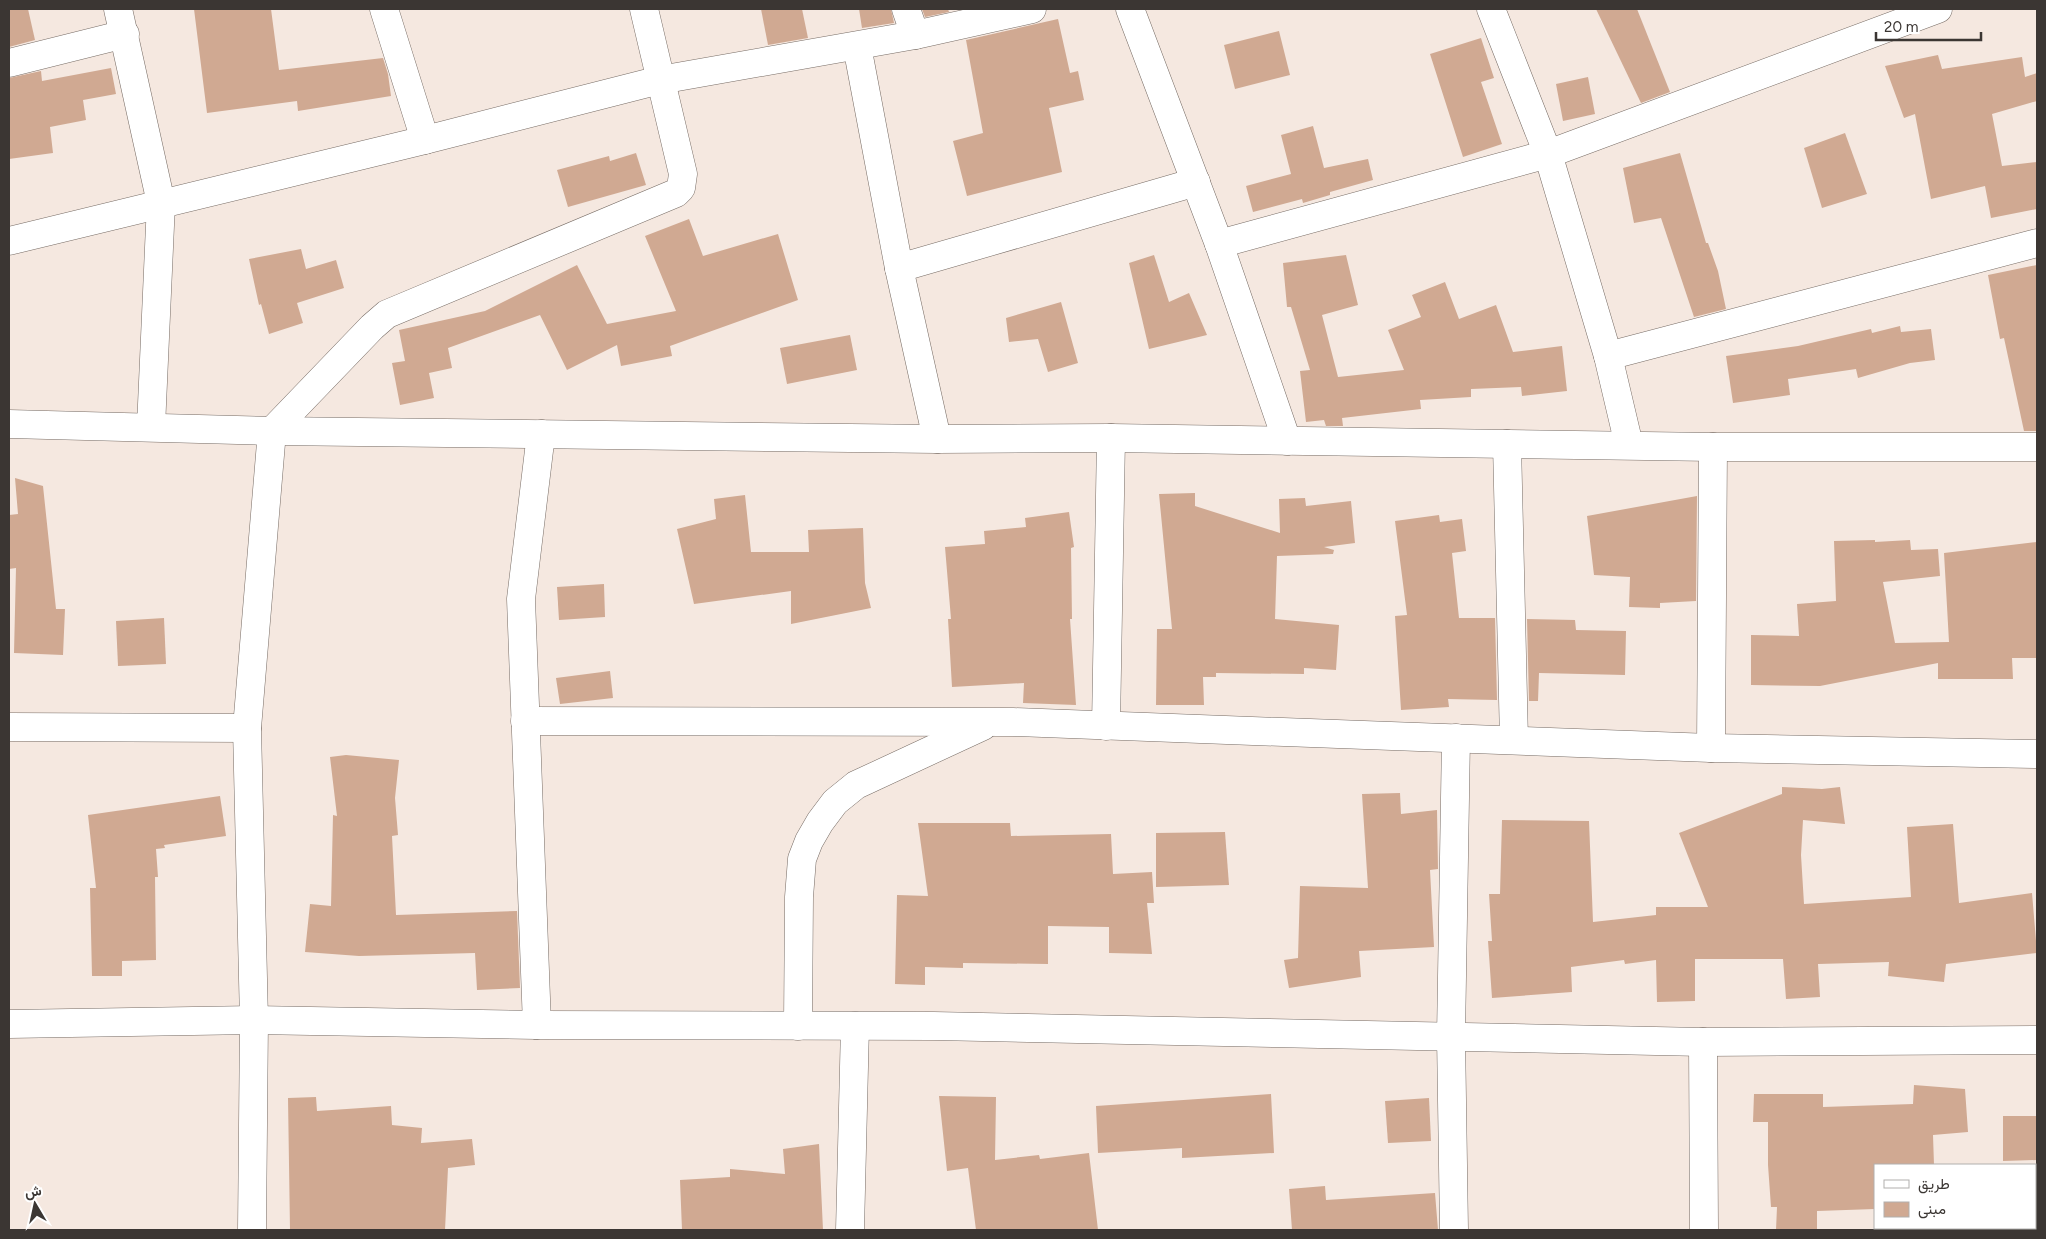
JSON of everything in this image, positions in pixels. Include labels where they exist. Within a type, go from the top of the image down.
[{"type":"street","points":[[384,9],[425,140]]},
{"type":"street","points":[[252,1230],[254,1020],[247,728],[272,431],[372,327],[387,314],[676,193],[681,188],[683,174],[644,9]]},
{"type":"street","points":[[906,9],[915,35]]},
{"type":"street","points":[[9,241],[425,140],[660,80],[858,46],[1032,9]]},
{"type":"street","points":[[1130,9],[1219,244],[1287,441]]},
{"type":"street","points":[[1491,9],[1548,154],[1608,356],[1629,445]]},
{"type":"street","points":[[1219,244],[1548,154],[1900,16],[1938,9]]},
{"type":"street","points":[[9,63],[122,22],[161,203],[151,427]]},
{"type":"street","points":[[858,46],[899,268],[937,438]]},
{"type":"street","points":[[899,268],[1196,182]]},
{"type":"street","points":[[1608,356],[2037,243]]},
{"type":"street","points":[[9,424],[272,431],[1111,438],[1714,447],[2037,446]]},
{"type":"street","points":[[537,1025],[521,599],[541,434]]},
{"type":"street","points":[[1106,726],[1111,438]]},
{"type":"street","points":[[1507,444],[1514,740]]},
{"type":"street","points":[[1711,748],[1714,447]]},
{"type":"street","points":[[525,721],[992,722],[1711,748],[2037,754]]},
{"type":"street","points":[[798,1026],[799,896],[802,859],[809,840],[820,822],[835,802],[856,784],[992,722]]},
{"type":"street","points":[[9,727],[247,728]]},
{"type":"street","points":[[1454,1230],[1451,1036],[1456,738]]},
{"type":"street","points":[[9,1024],[254,1020],[537,1025],[944,1026],[1703,1042],[2037,1040]]},
{"type":"street","points":[[850,1230],[855,1026]]},
{"type":"street","points":[[1703,1042],[1704,1230]]},
{"type":"building","points":[[9,9],[28,9],[35,40],[9,47]]},
{"type":"building","points":[[194,9],[271,9],[279,70],[383,58],[388,74],[391,96],[298,111],[297,101],[207,113]]},
{"type":"building","points":[[761,9],[802,9],[808,38],[768,45]]},
{"type":"building","points":[[859,9],[891,9],[894,23],[862,28]]},
{"type":"building","points":[[922,9],[948,9],[949,12],[925,17]]},
{"type":"building","points":[[1596,9],[1637,9],[1670,92],[1641,103]]},
{"type":"building","points":[[1058,19],[1070,73],[1078,71],[1084,100],[1049,108],[1062,172],[967,196],[953,141],[983,133],[966,40]]},
{"type":"building","points":[[1279,31],[1290,75],[1235,89],[1224,45]]},
{"type":"building","points":[[1481,38],[1494,78],[1481,82],[1502,144],[1463,157],[1430,54]]},
{"type":"building","points":[[1938,55],[1942,69],[2022,57],[2025,77],[2037,73],[2037,101],[1992,114],[2002,166],[2037,162],[2037,209],[1991,218],[1985,186],[1931,199],[1915,114],[1904,118],[1885,66]]},
{"type":"building","points":[[111,68],[116,94],[83,100],[86,120],[50,127],[53,153],[9,159],[9,78],[41,71],[42,81]]},
{"type":"building","points":[[1588,77],[1595,114],[1563,121],[1556,84]]},
{"type":"building","points":[[1313,126],[1324,168],[1368,159],[1373,180],[1330,192],[1330,195],[1303,203],[1302,199],[1253,212],[1246,186],[1291,174],[1281,135]]},
{"type":"building","points":[[1845,133],[1867,194],[1822,208],[1804,148]]},
{"type":"building","points":[[636,153],[646,185],[568,207],[557,170],[609,156],[610,161]]},
{"type":"building","points":[[1680,153],[1706,243],[1708,243],[1718,271],[1726,309],[1694,317],[1661,218],[1634,223],[1623,168]]},
{"type":"building","points":[[689,219],[703,256],[778,234],[798,300],[670,346],[672,356],[621,366],[617,345],[567,370],[540,315],[448,348],[452,368],[429,373],[434,398],[400,405],[392,363],[405,361],[399,330],[485,311],[577,265],[607,324],[676,311],[645,236]]},
{"type":"building","points":[[301,249],[306,269],[336,260],[344,288],[297,303],[303,323],[269,334],[261,304],[259,305],[249,259]]},
{"type":"building","points":[[1154,255],[1169,302],[1189,293],[1207,335],[1149,349],[1129,263]]},
{"type":"building","points":[[1346,255],[1358,305],[1322,315],[1338,377],[1404,370],[1388,330],[1421,317],[1412,295],[1445,282],[1459,319],[1496,305],[1513,352],[1562,346],[1567,391],[1522,396],[1521,387],[1471,389],[1471,397],[1420,400],[1421,409],[1342,418],[1343,426],[1326,426],[1324,420],[1306,422],[1300,371],[1310,370],[1291,307],[1287,307],[1283,263]]},
{"type":"building","points":[[2037,265],[2037,431],[2024,431],[2004,338],[2000,339],[1988,275]]},
{"type":"building","points":[[1061,302],[1078,363],[1048,372],[1038,339],[1009,342],[1006,318]]},
{"type":"building","points":[[1900,326],[1901,332],[1931,329],[1935,360],[1910,363],[1858,378],[1856,369],[1788,379],[1790,395],[1733,403],[1726,356],[1798,346],[1871,329],[1872,333]]},
{"type":"building","points":[[850,335],[857,370],[787,384],[780,348]]},
{"type":"building","points":[[15,478],[43,486],[56,609],[65,609],[63,655],[14,653],[16,568],[9,569],[9,515],[18,514]]},
{"type":"building","points":[[1195,493],[1195,506],[1280,533],[1279,499],[1305,498],[1306,506],[1351,501],[1355,543],[1324,547],[1334,550],[1333,554],[1277,556],[1275,619],[1339,625],[1336,670],[1304,668],[1304,674],[1216,673],[1216,677],[1203,677],[1204,705],[1156,705],[1157,629],[1172,629],[1159,494]]},
{"type":"building","points":[[745,495],[751,552],[809,552],[808,530],[863,528],[865,583],[871,608],[791,624],[791,591],[694,604],[677,529],[716,519],[714,499]]},
{"type":"building","points":[[1697,496],[1696,601],[1660,603],[1660,608],[1629,607],[1630,577],[1594,575],[1587,516]]},
{"type":"building","points":[[1069,512],[1074,547],[1071,548],[1072,619],[1070,619],[1076,705],[1023,703],[1024,683],[952,687],[948,619],[951,619],[945,547],[985,544],[984,531],[1026,527],[1025,518]]},
{"type":"building","points":[[1439,515],[1440,522],[1462,519],[1466,551],[1452,553],[1459,618],[1495,618],[1497,700],[1448,699],[1449,707],[1401,710],[1395,616],[1407,615],[1395,521]]},
{"type":"building","points":[[1875,540],[1875,542],[1910,540],[1911,550],[1938,549],[1940,576],[1883,582],[1895,643],[1949,642],[1944,553],[2037,542],[2037,658],[2012,658],[2013,679],[1938,679],[1938,663],[1820,686],[1751,685],[1751,635],[1799,636],[1797,604],[1836,601],[1834,541]]},
{"type":"building","points":[[604,584],[605,617],[559,620],[557,587]]},
{"type":"building","points":[[164,618],[166,664],[118,666],[116,621]]},
{"type":"building","points":[[1527,619],[1575,620],[1576,630],[1626,631],[1625,675],[1539,673],[1538,701],[1529,701]]},
{"type":"building","points":[[610,671],[613,698],[560,704],[556,678]]},
{"type":"building","points":[[346,755],[399,760],[395,798],[398,835],[392,836],[396,915],[517,911],[520,988],[477,990],[475,953],[359,956],[305,952],[310,904],[331,906],[333,815],[337,816],[330,757]]},
{"type":"building","points":[[1782,787],[1822,789],[1840,787],[1845,824],[1803,820],[1801,855],[1804,904],[1911,897],[1907,827],[1953,824],[1959,903],[2032,893],[2037,953],[1946,964],[1944,982],[1888,976],[1889,962],[1818,964],[1820,997],[1786,999],[1783,959],[1695,959],[1695,1001],[1657,1002],[1656,960],[1625,964],[1624,960],[1571,967],[1572,992],[1492,998],[1488,941],[1492,941],[1489,894],[1500,894],[1502,820],[1589,821],[1593,922],[1656,915],[1656,907],[1708,907],[1679,833],[1782,794]]},
{"type":"building","points":[[1400,793],[1401,814],[1437,810],[1438,869],[1430,870],[1434,947],[1359,951],[1361,977],[1289,988],[1284,960],[1298,958],[1300,886],[1368,888],[1362,794]]},
{"type":"building","points":[[220,796],[226,836],[164,845],[165,848],[156,849],[158,877],[155,877],[156,960],[122,961],[122,976],[92,976],[90,888],[96,888],[88,815]]},
{"type":"building","points":[[918,823],[1010,823],[1011,836],[1111,834],[1113,874],[1152,872],[1154,903],[1147,903],[1152,954],[1109,953],[1109,927],[1048,926],[1048,964],[963,963],[963,968],[925,967],[925,985],[895,984],[897,895],[928,896]]},
{"type":"building","points":[[1225,832],[1229,885],[1156,887],[1156,833]]},
{"type":"building","points":[[1914,1085],[1965,1089],[1968,1132],[1933,1135],[1934,1164],[1874,1164],[1874,1209],[1817,1211],[1817,1230],[1776,1230],[1777,1207],[1771,1207],[1768,1165],[1768,1122],[1753,1122],[1754,1094],[1823,1094],[1823,1107],[1913,1104]]},
{"type":"building","points":[[1271,1094],[1274,1153],[1182,1158],[1182,1148],[1098,1153],[1096,1106]]},
{"type":"building","points":[[939,1096],[996,1097],[995,1160],[1039,1155],[1040,1159],[1089,1153],[1098,1230],[976,1230],[968,1168],[947,1171]]},
{"type":"building","points":[[316,1097],[317,1111],[391,1106],[392,1125],[422,1128],[421,1143],[472,1139],[475,1165],[448,1168],[445,1230],[290,1230],[288,1098]]},
{"type":"building","points":[[1429,1098],[1431,1141],[1388,1143],[1385,1101]]},
{"type":"building","points":[[2003,1116],[2037,1116],[2037,1160],[2003,1161]]},
{"type":"building","points":[[819,1144],[823,1230],[682,1230],[680,1180],[730,1177],[730,1169],[785,1174],[783,1149]]},
{"type":"building","points":[[1325,1186],[1326,1200],[1435,1193],[1438,1230],[1292,1230],[1289,1189]]}]
